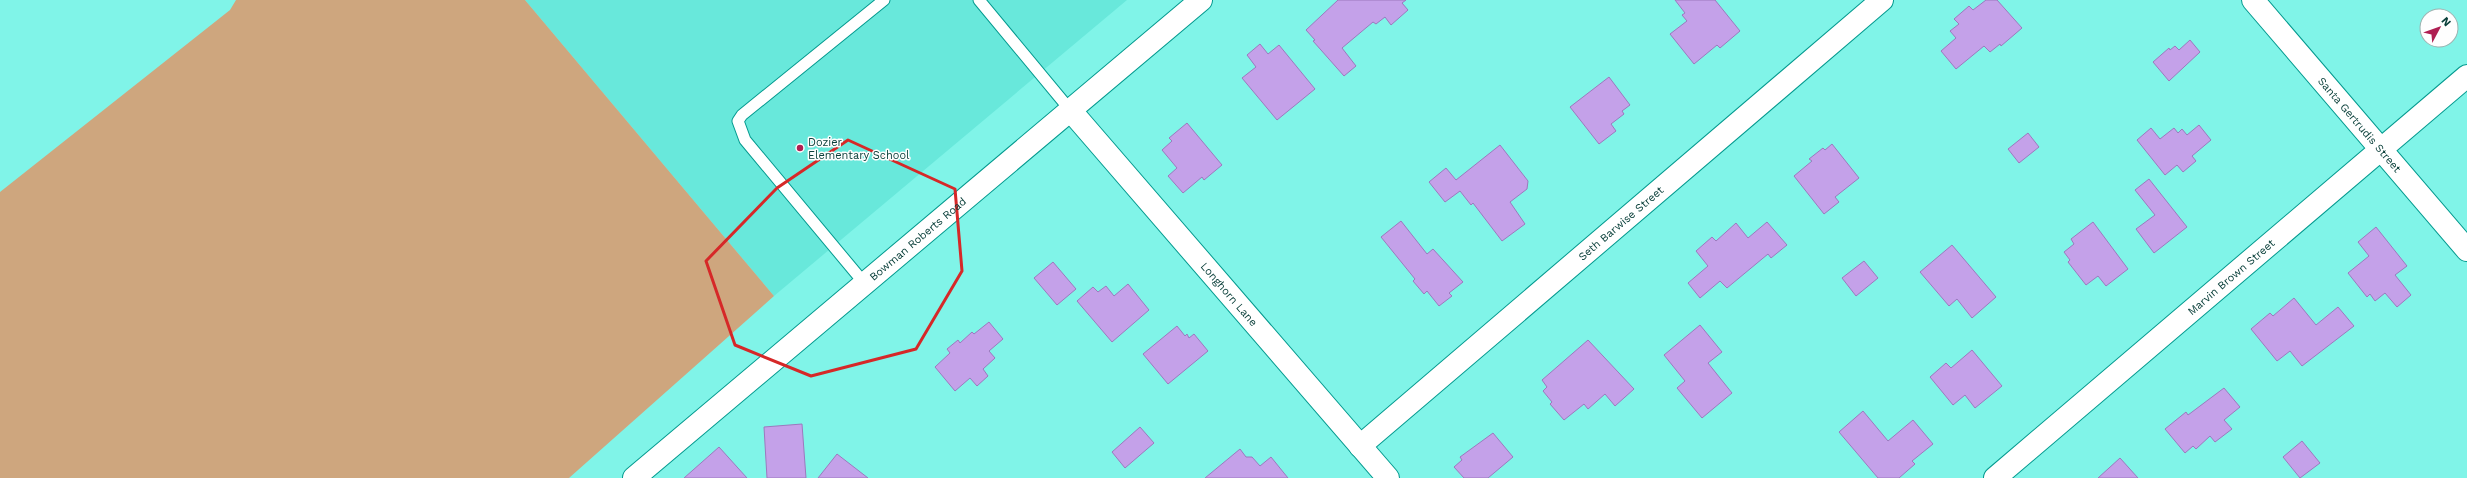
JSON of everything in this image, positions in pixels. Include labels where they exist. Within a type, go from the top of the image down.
[{"type":"street","name":"Bowman Roberts Road","points":[[634,478],[1201,0]]},
{"type":"street","name":"Seth Barwise Street","points":[[1360,446],[1882,0]]},
{"type":"street","name":"Santa Gertrudis Street","points":[[2253,0],[2467,250]]},
{"type":"street","name":"Marvin Brown Street","points":[[1995,478],[2467,76]]},
{"type":"street","name":"Longhorn Lane","points":[[1071,111],[1388,478]]},
{"type":"lane","points":[[864,284],[745,140],[738,121],[742,115],[884,0]]},
{"type":"lane","points":[[979,0],[1071,111]]},
{"type":"highlighted area","points":[[848,140],[955,189],[962,271],[916,349],[811,376],[735,345],[706,261],[777,188]]},
{"type":"shaded area","points":[[236,0],[525,0],[774,296],[569,478],[0,478],[0,192],[230,10]]},
{"type":"shaded area","name":"Dozier Elementary School","points":[[525,0],[1127,0],[774,296]]},
{"type":"building","points":[[1338,0],[1406,0],[1402,3],[1408,10],[1391,25],[1385,17],[1376,24],[1373,22],[1342,48],[1356,66],[1344,76],[1313,41],[1315,40],[1306,30]]},
{"type":"building","points":[[1675,0],[1715,0],[1740,31],[1720,48],[1717,45],[1694,64],[1670,34],[1687,21],[1682,15],[1685,13]]},
{"type":"building","points":[[1986,0],[1997,0],[2022,28],[2001,46],[2000,44],[1990,52],[1984,46],[1956,69],[1941,51],[1956,38],[1950,31],[1959,24],[1954,19],[1969,6],[1973,10]]},
{"type":"building","points":[[2190,40],[2200,52],[2169,81],[2153,62],[2169,48],[2170,50],[2175,46],[2179,50]]},
{"type":"building","points":[[1260,44],[1268,54],[1279,45],[1315,89],[1277,120],[1242,78],[1256,67],[1247,55]]},
{"type":"building","points":[[1609,77],[1630,105],[1622,111],[1624,114],[1611,124],[1616,131],[1599,144],[1570,107]]},
{"type":"building","points":[[1187,123],[1222,165],[1204,180],[1202,177],[1183,193],[1168,176],[1177,168],[1162,150],[1172,141],[1169,138]]},
{"type":"building","points":[[2199,125],[2211,140],[2192,156],[2196,161],[2183,172],[2177,165],[2165,175],[2137,140],[2151,128],[2160,139],[2174,128],[2178,133],[2182,129],[2187,135]]},
{"type":"building","points":[[2028,133],[2039,147],[2019,163],[2008,149]]},
{"type":"building","points":[[1832,144],[1859,178],[1835,197],[1839,202],[1824,214],[1794,176],[1812,161],[1809,159],[1823,148],[1825,150]]},
{"type":"building","points":[[1500,145],[1528,181],[1527,189],[1510,202],[1525,224],[1502,241],[1473,203],[1471,205],[1460,191],[1445,202],[1429,182],[1446,168],[1456,180]]},
{"type":"building","points":[[2149,179],[2187,227],[2154,253],[2136,229],[2155,215],[2135,190]]},
{"type":"building","points":[[1401,221],[1427,254],[1433,249],[1463,282],[1449,293],[1452,296],[1439,306],[1427,291],[1424,294],[1413,281],[1415,279],[1381,237]]},
{"type":"building","points":[[1767,222],[1787,245],[1771,258],[1768,254],[1727,288],[1720,281],[1700,298],[1688,283],[1708,266],[1696,251],[1712,237],[1716,241],[1736,223],[1748,238]]},
{"type":"building","points":[[2093,222],[2128,269],[2106,286],[2098,276],[2086,285],[2068,262],[2070,260],[2064,252],[2074,244],[2071,239]]},
{"type":"building","points":[[2376,227],[2407,266],[2395,275],[2411,295],[2397,307],[2385,293],[2375,301],[2370,294],[2367,297],[2348,273],[2369,256],[2358,242]]},
{"type":"building","points":[[1952,245],[1996,297],[1972,318],[1957,299],[1949,306],[1920,272]]},
{"type":"building","points":[[1864,261],[1878,278],[1856,296],[1842,278]]},
{"type":"building","points":[[1053,262],[1076,289],[1057,305],[1034,278]]},
{"type":"building","points":[[1128,284],[1149,310],[1112,342],[1077,301],[1093,287],[1098,292],[1106,286],[1114,296]]},
{"type":"building","points":[[2294,298],[2316,325],[2338,307],[2354,326],[2302,366],[2290,351],[2277,361],[2251,329],[2270,313],[2273,316]]},
{"type":"building","points":[[989,322],[1003,339],[989,351],[995,358],[983,369],[988,376],[977,386],[970,378],[955,391],[935,367],[950,353],[947,349],[958,340],[960,343],[972,332],[974,334]]},
{"type":"building","points":[[1700,325],[1722,352],[1708,363],[1732,393],[1702,418],[1677,388],[1685,381],[1664,355]]},
{"type":"building","points":[[1177,326],[1185,336],[1187,334],[1189,338],[1194,334],[1208,351],[1168,384],[1143,354]]},
{"type":"building","points":[[1588,340],[1634,389],[1615,406],[1605,394],[1588,409],[1584,404],[1564,420],[1550,404],[1552,402],[1543,391],[1547,387],[1542,380]]},
{"type":"building","points":[[1972,350],[2002,386],[1975,408],[1965,395],[1953,405],[1930,377],[1946,363],[1951,368]]},
{"type":"building","points":[[2224,388],[2240,407],[2224,420],[2232,429],[2215,442],[2210,436],[2196,449],[2193,446],[2185,453],[2165,429],[2186,412],[2188,415]]},
{"type":"building","points":[[1863,411],[1888,441],[1913,420],[1933,444],[1912,461],[1915,464],[1899,478],[1878,478],[1839,432]]},
{"type":"building","points":[[802,424],[806,478],[767,478],[764,427]]},
{"type":"building","points":[[1140,427],[1154,443],[1125,468],[1112,452]]},
{"type":"building","points":[[1493,433],[1513,457],[1488,478],[1464,478],[1454,467],[1462,460],[1460,457]]},
{"type":"building","points":[[2302,441],[2320,463],[2300,478],[2283,457]]},
{"type":"building","points":[[719,447],[747,478],[684,478]]},
{"type":"building","points":[[1240,449],[1246,457],[1252,457],[1260,466],[1271,457],[1288,478],[1205,478]]},
{"type":"building","points":[[837,454],[868,478],[818,478]]},
{"type":"building","points":[[2120,458],[2138,478],[2098,478]]},
{"type":"place","name":"Dozier Elementary School","points":[[800,148]]}]
